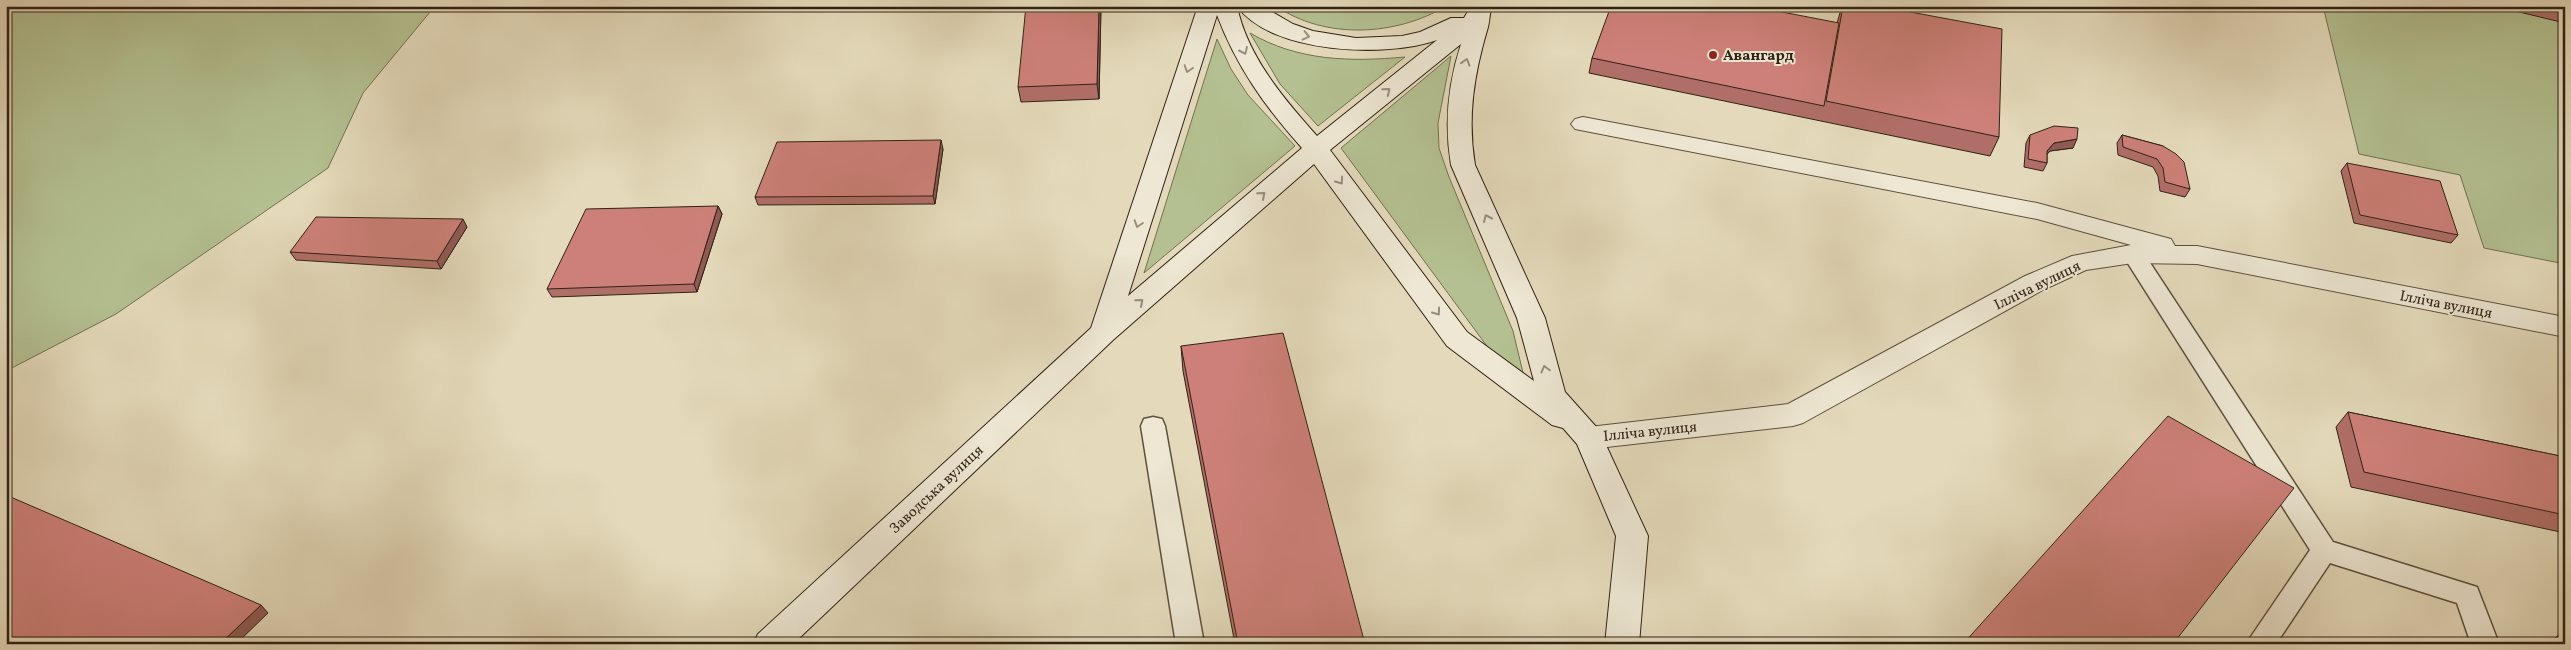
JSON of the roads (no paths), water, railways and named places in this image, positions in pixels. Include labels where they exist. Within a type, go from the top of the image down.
[{"type":"main road","points":[[1103,334],[1209,6]]},
{"type":"main road","points":[[1226,6],[1228,16],[1252,69],[1281,110],[1316,149],[1456,339],[1589,438]]},
{"type":"main road","points":[[1248,6],[1259,16],[1292,33],[1334,42],[1379,44],[1423,38],[1460,23],[1482,6]]},
{"type":"main road","points":[[1482,6],[1462,78],[1457,124],[1463,166],[1531,318],[1552,396],[1589,438],[1632,536],[1622,644]]},
{"type":"main road","name":"Заводська вулиця","points":[[770,644],[1103,334],[1316,149],[1469,26],[1482,6]]},
{"type":"main road","points":[[1583,124],[2038,211],[2197,255]]},
{"type":"main road","name":"Ілліча вулиця","points":[[1589,438],[1793,415],[2034,283],[2081,262],[2133,254],[2197,255],[2565,327]]},
{"type":"lane","points":[[2133,254],[2324,550],[2468,595],[2485,644]]},
{"type":"lane","points":[[1153,426],[1190,644]]},
{"type":"lane","points":[[2260,644],[2324,550]]},
{"type":"place","name":"Авангард","points":[[1713,55]]}]
